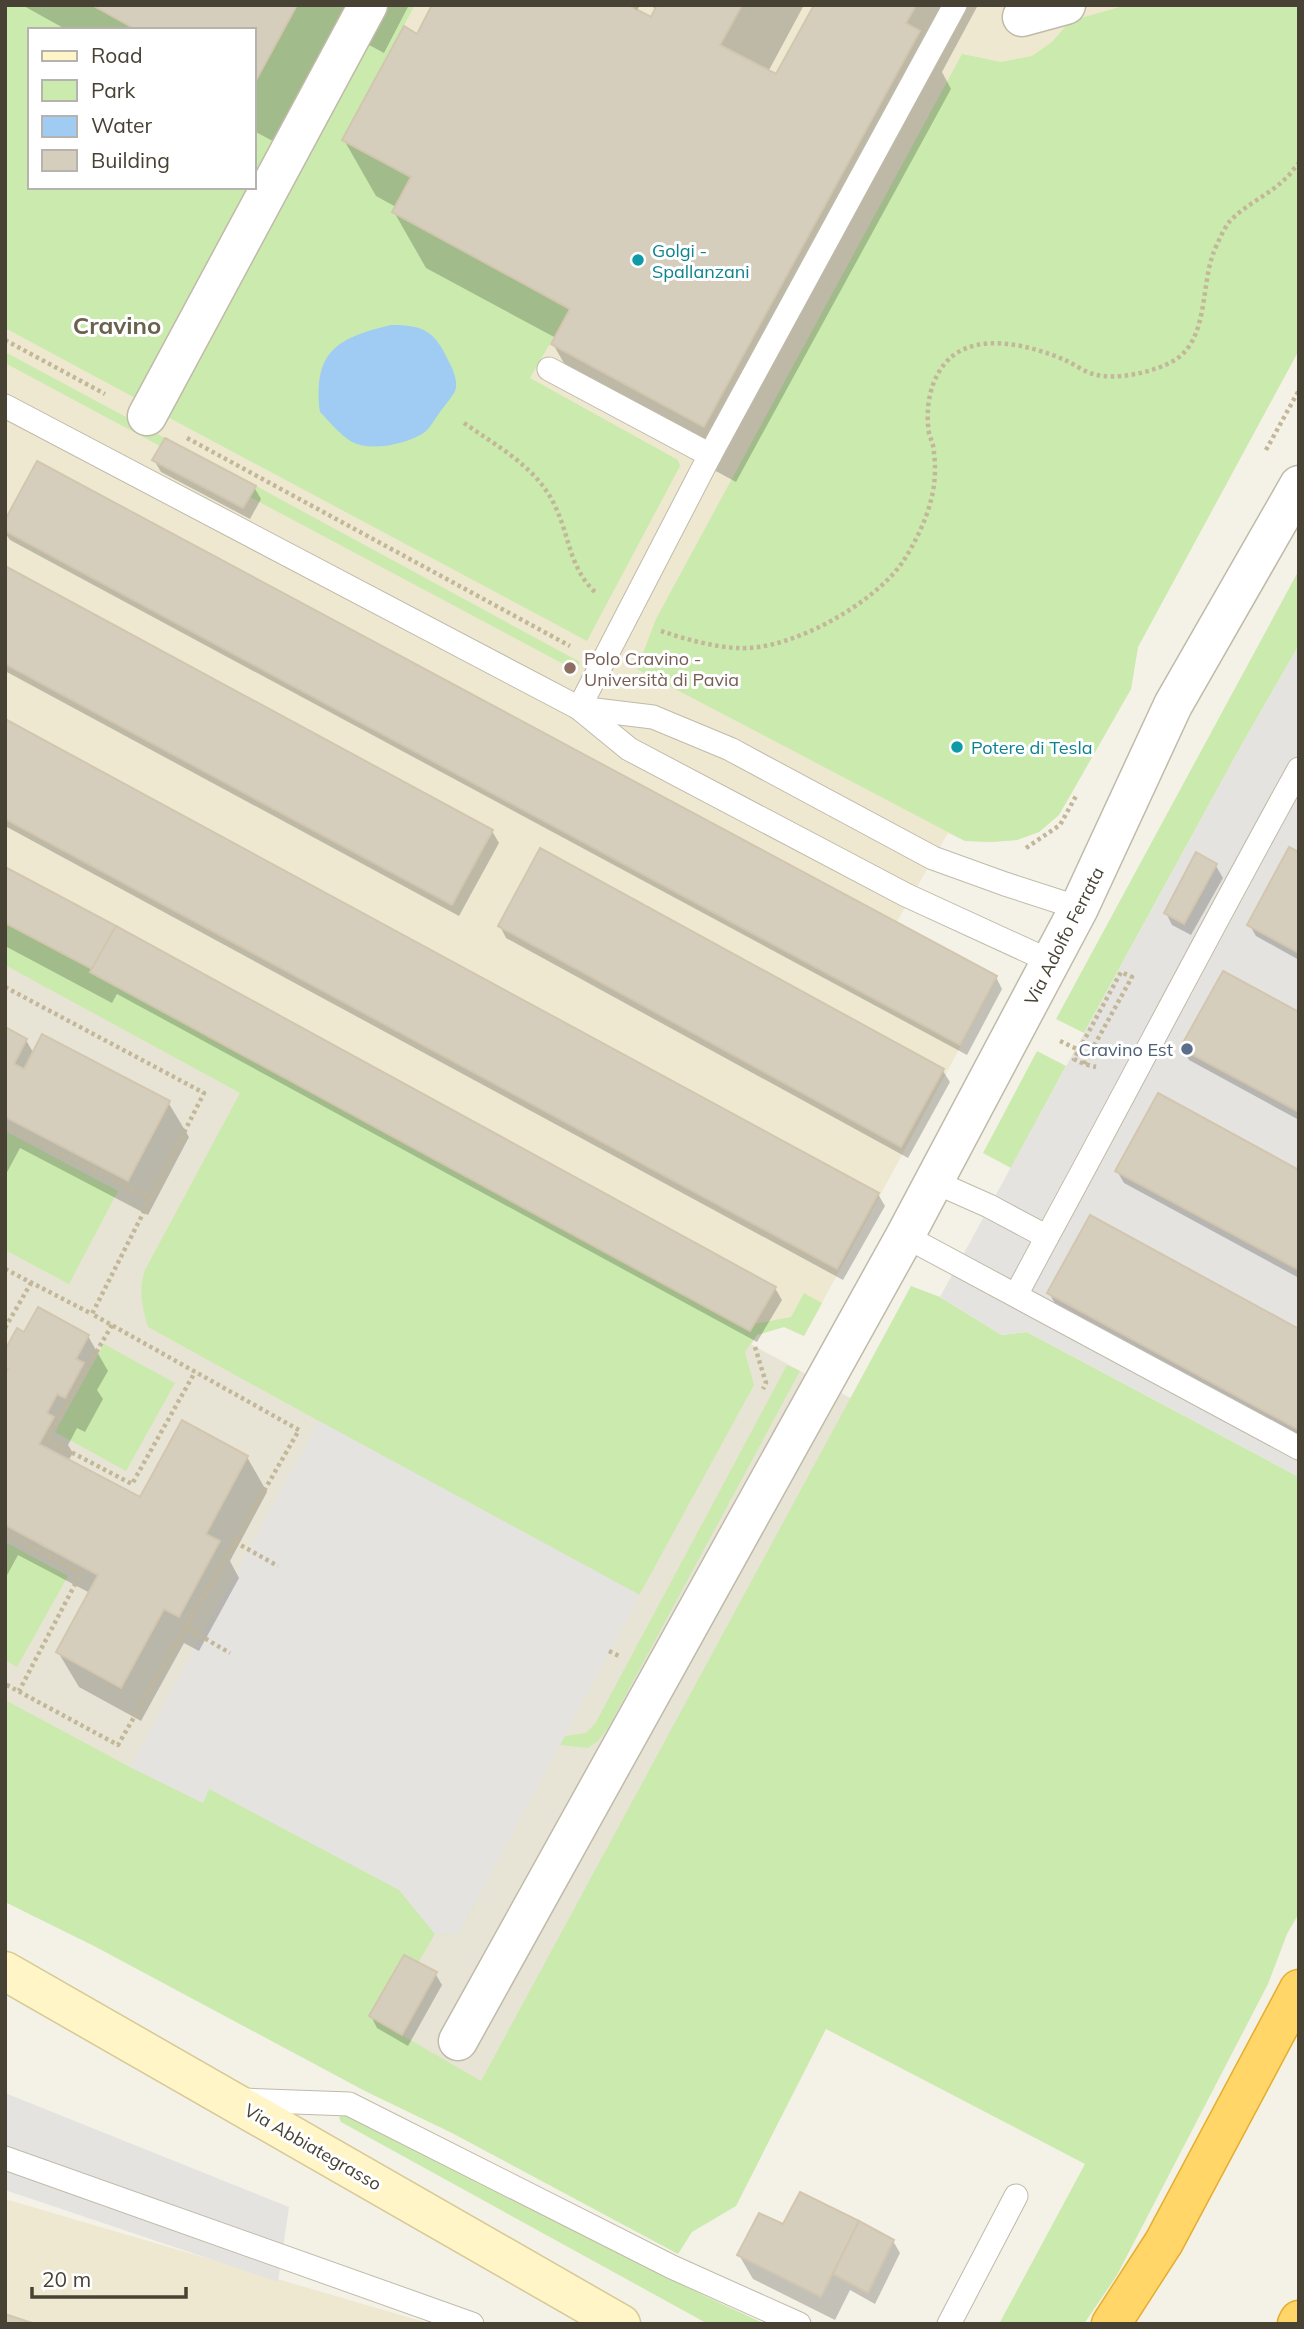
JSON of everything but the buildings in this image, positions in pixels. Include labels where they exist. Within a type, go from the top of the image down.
[{"type":"highway","points":[[1111,2324],[1164,2242],[1299,1989]]},
{"type":"main road","name":"Via Abbiategrasso","points":[[5,1970],[621,2324]]},
{"type":"street","points":[[147,416],[368,5]]},
{"type":"street","points":[[1022,17],[1066,5]]},
{"type":"street","name":"Via Adolfo Ferrata","points":[[458,2041],[935,1182],[1079,908],[1173,705],[1299,485]]},
{"type":"lane","points":[[579,708],[710,455],[955,5]]},
{"type":"lane","points":[[549,369],[710,455]]},
{"type":"lane","points":[[5,406],[579,708],[629,749],[906,895],[1052,962]]},
{"type":"lane","points":[[579,708],[653,717],[730,749],[933,858],[1079,908]]},
{"type":"lane","points":[[1016,1295],[1148,1051],[1212,925],[1299,769]]},
{"type":"lane","points":[[935,1182],[989,1206],[1047,1237]]},
{"type":"lane","points":[[905,1236],[1299,1448]]},
{"type":"lane","points":[[232,2100],[349,2104],[673,2267],[799,2324]]},
{"type":"lane","points":[[5,2158],[472,2324]]},
{"type":"lane","points":[[949,2324],[1016,2196]]},
{"type":"path","points":[[464,423],[528,468],[544,486],[556,507],[576,569],[592,590],[607,603],[653,628],[681,638],[738,648],[783,641],[819,628],[847,611],[887,580],[902,563],[921,528],[931,501],[935,475],[928,409],[937,373],[951,358],[968,347],[990,344],[1025,346],[1064,359],[1094,374],[1128,376],[1161,367],[1176,359],[1188,349],[1199,325],[1213,254],[1230,222],[1285,180],[1299,163]]},
{"type":"path","points":[[5,340],[603,662]]},
{"type":"path","points":[[1015,850],[1035,844],[1060,825],[1079,790]]},
{"type":"path","points":[[1121,972],[1132,977],[1084,1064],[1074,1059],[1079,1050],[1121,972]]},
{"type":"path","points":[[5,987],[204,1093],[92,1314]]},
{"type":"path","points":[[1050,1036],[1079,1050]]},
{"type":"path","points":[[5,1126],[151,1198]]},
{"type":"path","points":[[5,1269],[92,1314],[299,1430],[118,1745],[5,1684]]},
{"type":"path","points":[[5,1328],[32,1283]]},
{"type":"path","points":[[112,1325],[46,1439],[132,1484],[195,1372]]},
{"type":"path","points":[[5,1532],[81,1573],[19,1692]]},
{"type":"path","points":[[235,1542],[278,1566]]},
{"type":"path","points":[[187,1628],[230,1653]]},
{"type":"path","points":[[610,1651],[619,1656]]},
{"type":"shaded area","name":"Polo Cravino - Università di Pavia","points":[[5,5],[1299,5],[1299,350],[1138,647],[1131,689],[1059,815],[1039,832],[1017,840],[965,841],[948,833],[895,925],[996,981],[804,1336],[784,1327],[757,1335],[751,1345],[5,941]]},
{"type":"shaded area","name":"Cravino Est","points":[[1299,645],[1299,1477],[1027,1332],[1002,1335],[940,1297]]},
{"type":"shaded area","points":[[5,941],[878,1413],[509,2098],[5,1817]]},
{"type":"shaded area","points":[[319,1421],[640,1595],[458,1935],[435,1934],[399,1890],[209,1789],[203,1803],[130,1767]]},
{"type":"shaded area","points":[[5,2093],[289,2207],[278,2282],[5,2190]]},
{"type":"shaded area","points":[[5,2199],[431,2324],[5,2324]]},
{"type":"green space","points":[[5,5],[92,5],[133,28],[28,28],[28,189],[249,189],[137,399],[5,328]]},
{"type":"green space","points":[[297,5],[348,5],[256,177],[256,80]]},
{"type":"green space","points":[[383,5],[415,5],[342,140],[411,177],[392,212],[570,309],[530,378],[678,460],[680,466],[587,641],[164,415]]},
{"type":"green space","points":[[1127,5],[1299,5],[1299,350],[1138,647],[1131,689],[1059,815],[1039,832],[1017,840],[965,841],[637,669],[656,619],[962,54],[1001,62],[1032,56],[1052,42],[1070,21]]},
{"type":"green space","points":[[5,352],[165,438],[160,446],[5,363]]},
{"type":"green space","points":[[256,486],[580,662],[577,669],[250,497]]},
{"type":"green space","points":[[1299,570],[1299,645],[1084,1033],[1056,1019]]},
{"type":"green space","points":[[5,923],[754,1324],[791,1317],[804,1293],[822,1303],[804,1336],[784,1327],[757,1335],[745,1352],[754,1385],[618,1634],[386,1458],[148,1327],[142,1298],[145,1270],[240,1093],[5,965]]},
{"type":"green space","points":[[1037,1051],[1066,1066],[1011,1168],[983,1153]]},
{"type":"green space","points":[[5,1131],[118,1191],[69,1284],[5,1250]]},
{"type":"green space","points":[[911,1286],[940,1297],[1002,1335],[1027,1332],[1299,1477],[1299,1913],[1287,1934],[1268,1984],[1117,2275],[1084,2324],[999,2324],[1085,2164],[826,2029],[736,2206],[692,2232],[678,2254],[452,2133],[365,2091],[94,1946],[5,1902],[5,1700],[202,1802],[209,1789],[476,1902],[458,1935],[435,1934],[418,1963],[403,1956],[369,2016],[481,2081]]},
{"type":"green space","points":[[104,1344],[175,1383],[126,1471],[55,1432]]},
{"type":"green space","points":[[787,1365],[800,1371],[608,1728],[598,1741],[588,1748],[560,1745],[600,1670],[565,1736],[586,1733],[595,1724]]},
{"type":"green space","points":[[5,1542],[68,1576],[17,1667],[5,1660]]},
{"type":"green space","points":[[346,2114],[765,2324],[708,2324],[341,2122],[339,2117]]},
{"type":"water","points":[[391,325],[412,326],[433,337],[452,368],[456,388],[425,432],[389,445],[360,445],[343,436],[320,412],[320,375],[332,351],[343,342]]},
{"type":"place","name":"Golgi - Spallanzani","points":[[638,260]]},
{"type":"place","name":"Polo Cravino - Università di Pavia","points":[[570,668]]},
{"type":"place","name":"Potere di Tesla","points":[[957,747]]},
{"type":"place","name":"Cravino Est","points":[[1187,1049]]},
{"type":"district","name":"Cravino","points":[[117,325]]}]
